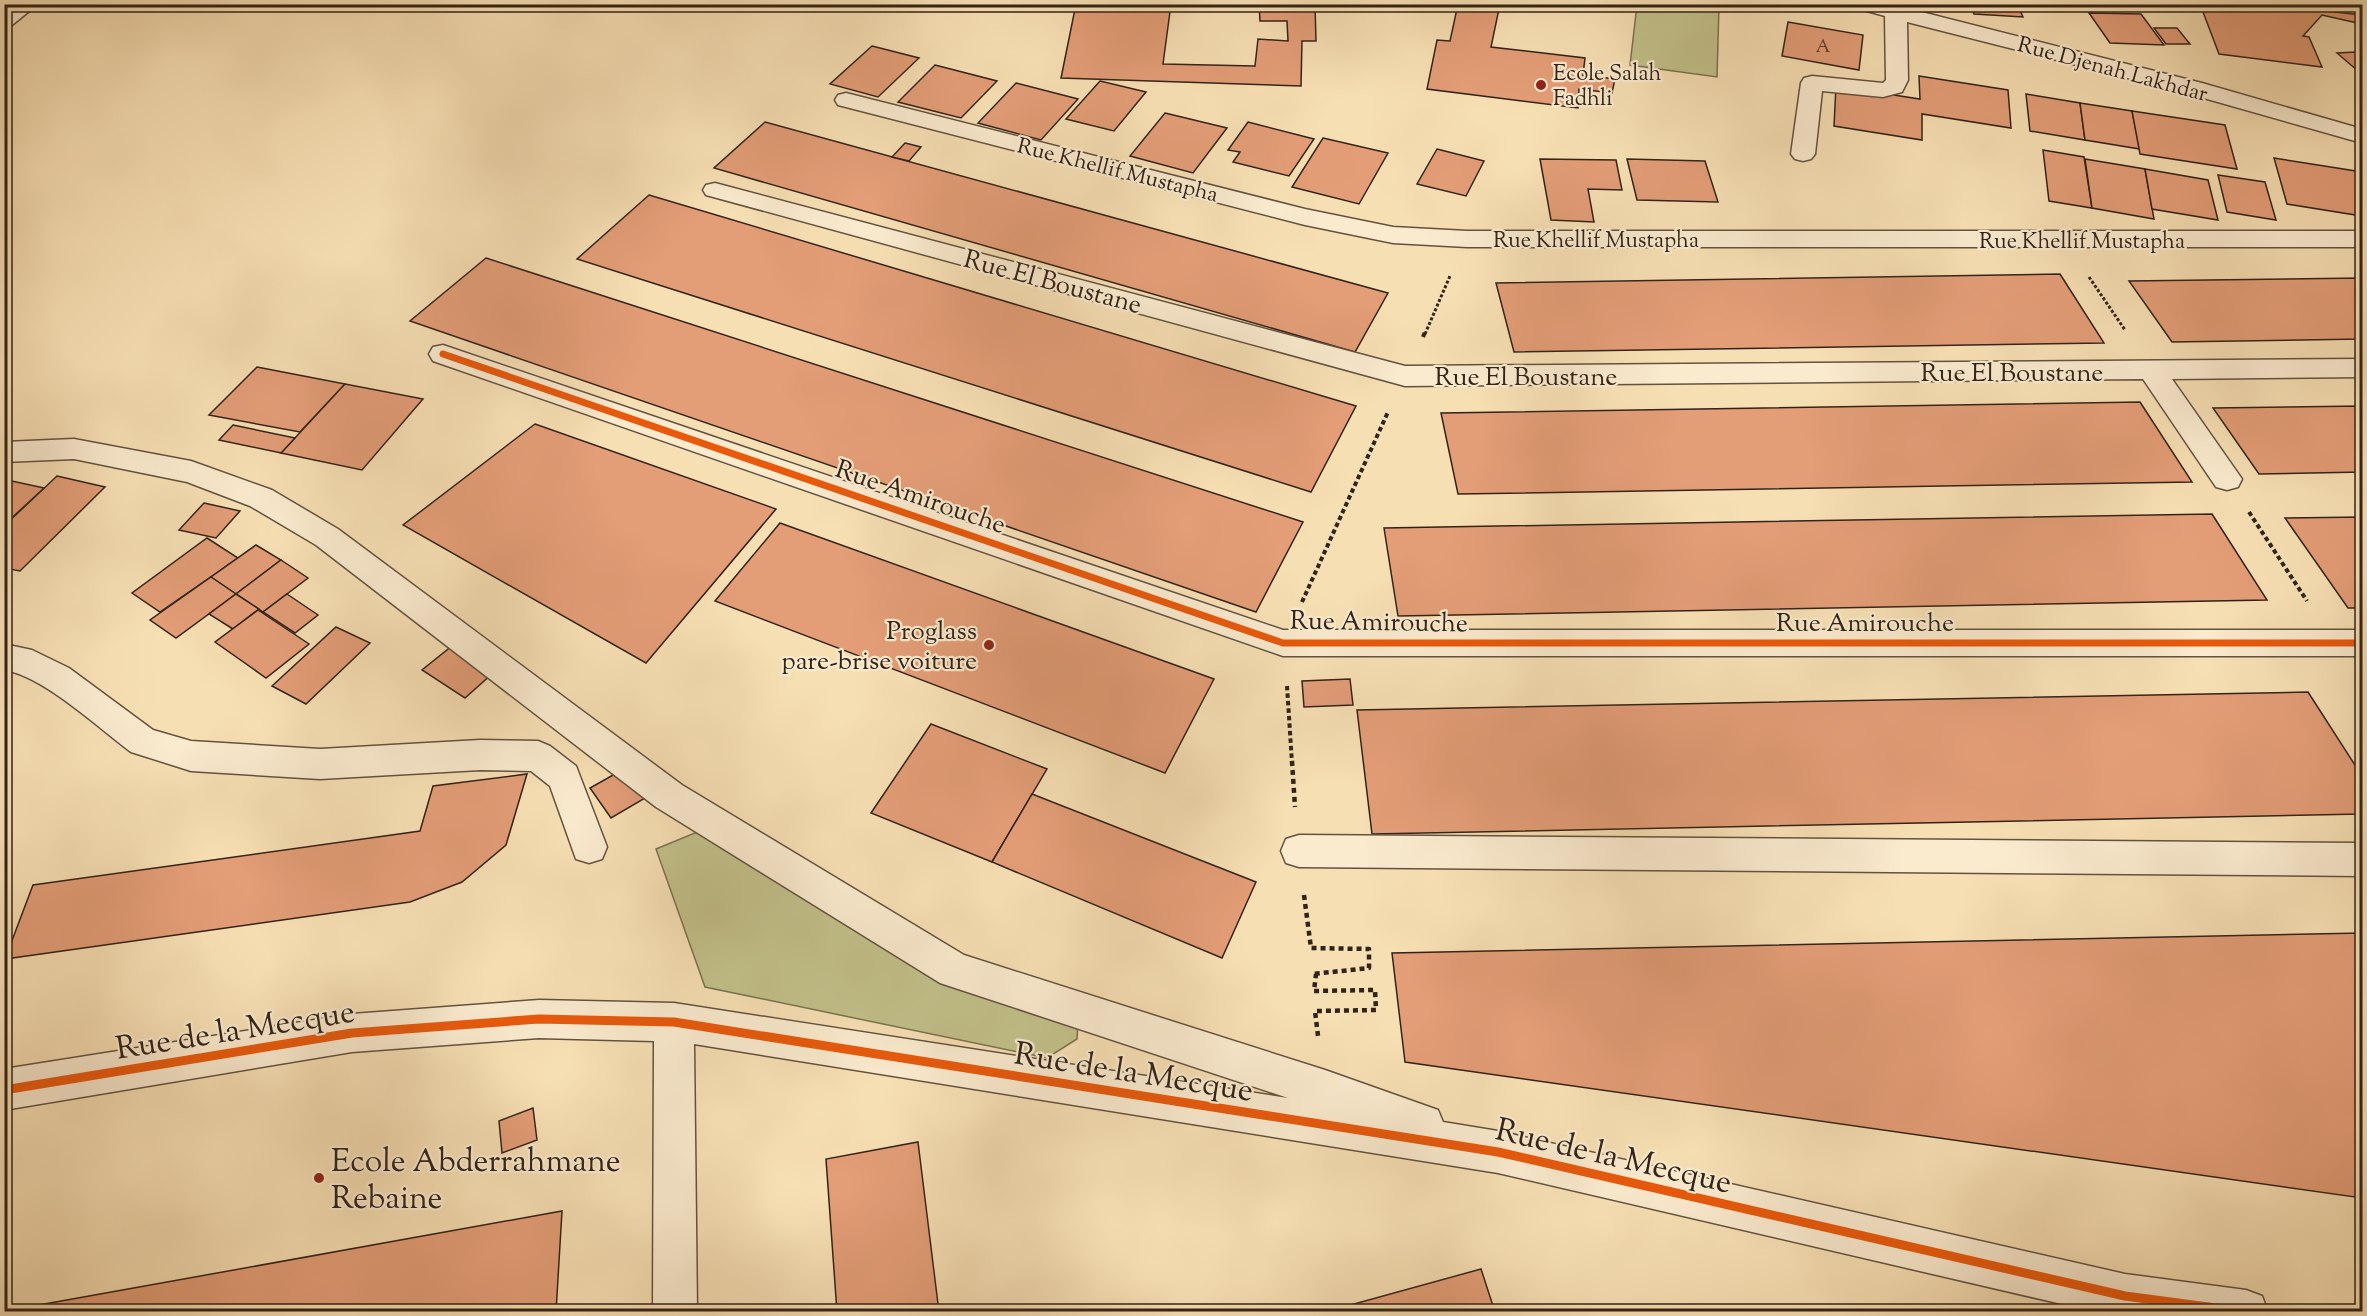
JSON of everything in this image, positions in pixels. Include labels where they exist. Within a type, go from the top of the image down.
[{"type":"street","points":[[4,20],[28,4]]},
{"type":"street","name":"Rue Djenah Lakhdar","points":[[1863,4],[2194,88],[2362,136]]},
{"type":"street","points":[[1803,154],[1812,83],[1883,90],[1894,87],[1897,80],[1896,12]]},
{"type":"street","name":"Rue Khellif Mustapha","points":[[846,100],[1305,217],[1393,236],[1467,239],[2362,239]]},
{"type":"street","name":"Rue El Boustane","points":[[715,190],[1405,376],[2362,368]]},
{"type":"street","name":"Rue Amirouche","points":[[443,354],[1283,643],[2349,643]]},
{"type":"street","points":[[2152,371],[2227,479]]},
{"type":"street","points":[[4,452],[74,449],[191,471],[261,498],[327,537],[669,796],[954,970],[1325,1090],[1498,1152]]},
{"type":"street","points":[[4,657],[20,659],[57,678],[143,741],[190,756],[320,764],[480,756],[538,756],[564,777],[589,847]]},
{"type":"street","points":[[1299,851],[2362,860]]},
{"type":"street","name":"Rue de la Mecque","points":[[4,1090],[352,1033],[539,1019],[674,1022],[1498,1152],[2125,1296],[2246,1311]]},
{"type":"street","points":[[674,1022],[675,1311]]},
{"type":"path","points":[[1325,1090],[1315,1011],[1376,1010],[1375,990],[1314,991],[1316,974],[1313,974],[1369,968],[1369,949],[1311,948],[1299,851],[1283,643],[1467,239]]},
{"type":"path","points":[[2064,240],[2152,371]]},
{"type":"path","points":[[2227,479],[2349,643]]},
{"type":"shaded area","points":[[1637,5],[1719,6],[1717,77],[1630,65]]},
{"type":"shaded area","points":[[702,830],[1078,1022],[1077,1039],[1047,1058],[705,987],[656,849]]},
{"type":"building","points":[[1076,4],[1171,4],[1163,64],[1255,66],[1258,39],[1288,41],[1287,21],[1260,21],[1259,4],[1315,4],[1316,41],[1302,41],[1301,86],[1061,78]]},
{"type":"building","points":[[1458,4],[1500,4],[1491,47],[1585,58],[1583,75],[1615,79],[1612,93],[1579,89],[1578,108],[1427,89],[1437,40],[1450,41]]},
{"type":"building","points":[[1970,4],[2017,4],[2023,17],[1974,14]]},
{"type":"building","points":[[2200,4],[2247,4],[2262,11],[2260,4],[2311,4],[2307,9],[2362,15],[2362,24],[2322,15],[2303,36],[2309,37],[2322,67],[2219,54]]},
{"type":"building","points":[[2089,13],[2141,14],[2164,45],[2110,43]]},
{"type":"building","points":[[1788,22],[1863,35],[1859,70],[1782,56]]},
{"type":"building","points":[[2154,28],[2177,28],[2190,44],[2166,44]]},
{"type":"building","points":[[872,46],[919,58],[878,97],[830,84]]},
{"type":"building","points":[[2356,52],[2362,57],[2362,71],[2358,71],[2337,53]]},
{"type":"building","points":[[935,65],[997,81],[961,118],[898,102]]},
{"type":"building","points":[[1919,76],[2008,90],[2011,128],[1922,114],[1922,140],[1834,126],[1836,86],[1920,99]]},
{"type":"building","points":[[1100,81],[1146,92],[1114,131],[1066,119]]},
{"type":"building","points":[[1016,83],[1078,99],[1041,140],[978,123]]},
{"type":"building","points":[[2026,94],[2080,103],[2085,140],[2030,131]]},
{"type":"building","points":[[2080,103],[2132,111],[2140,149],[2085,140]]},
{"type":"building","points":[[2132,111],[2225,125],[2237,169],[2140,154]]},
{"type":"building","points":[[1165,113],[1227,128],[1193,173],[1130,156]]},
{"type":"building","points":[[765,122],[1388,293],[1355,352],[714,168]]},
{"type":"building","points":[[1248,122],[1314,139],[1289,176],[1233,162],[1240,152],[1228,150]]},
{"type":"building","points":[[1323,138],[1388,153],[1359,204],[1292,187]]},
{"type":"building","points":[[905,143],[921,147],[909,161],[892,157]]},
{"type":"building","points":[[1437,149],[1484,161],[1466,196],[1417,184]]},
{"type":"building","points":[[2043,150],[2084,157],[2092,208],[2049,201]]},
{"type":"building","points":[[2274,158],[2362,172],[2362,216],[2287,204]]},
{"type":"building","points":[[1540,159],[1616,160],[1622,190],[1588,189],[1594,222],[1551,220]]},
{"type":"building","points":[[1627,159],[1705,161],[1718,202],[1637,200]]},
{"type":"building","points":[[2085,159],[2145,169],[2154,219],[2092,208]]},
{"type":"building","points":[[2145,169],[2208,180],[2218,220],[2152,209]]},
{"type":"building","points":[[2218,175],[2265,182],[2276,220],[2227,212]]},
{"type":"building","points":[[649,195],[1356,406],[1311,492],[577,259]]},
{"type":"building","points":[[486,258],[1303,522],[1256,612],[410,321]]},
{"type":"building","points":[[2060,274],[2104,343],[1514,352],[1496,283]]},
{"type":"building","points":[[2362,278],[2362,339],[2172,342],[2129,281]]},
{"type":"building","points":[[257,367],[345,384],[300,432],[209,415]]},
{"type":"building","points":[[345,384],[423,399],[362,470],[281,453]]},
{"type":"building","points":[[2140,402],[2192,482],[1458,494],[1441,413]]},
{"type":"building","points":[[2362,406],[2362,472],[2259,474],[2213,408]]},
{"type":"building","points":[[535,424],[776,509],[646,663],[403,525]]},
{"type":"building","points":[[233,425],[295,438],[281,453],[219,440]]},
{"type":"building","points":[[57,476],[105,487],[20,571],[4,568],[4,526]]},
{"type":"building","points":[[7,480],[44,488],[4,525],[4,483]]},
{"type":"building","points":[[204,503],[240,511],[216,538],[179,530]]},
{"type":"building","points":[[2212,514],[2267,600],[1398,616],[1384,528]]},
{"type":"building","points":[[2362,517],[2362,608],[2348,608],[2285,518]]},
{"type":"building","points":[[780,523],[1214,679],[1165,773],[715,601]]},
{"type":"building","points":[[207,538],[238,558],[160,612],[132,593]]},
{"type":"building","points":[[256,545],[281,560],[236,594],[211,577]]},
{"type":"building","points":[[281,560],[308,578],[263,612],[236,594]]},
{"type":"building","points":[[211,577],[236,594],[176,638],[150,620]]},
{"type":"building","points":[[236,594],[259,609],[233,629],[209,614]]},
{"type":"building","points":[[287,594],[318,615],[295,633],[263,612]]},
{"type":"building","points":[[258,610],[309,644],[266,678],[215,642]]},
{"type":"building","points":[[336,627],[370,643],[306,704],[272,686]]},
{"type":"building","points":[[452,646],[494,672],[465,698],[422,670]]},
{"type":"building","points":[[1350,679],[1353,705],[1304,707],[1302,681]]},
{"type":"building","points":[[2308,692],[2362,776],[2362,814],[1372,834],[1357,710]]},
{"type":"building","points":[[931,724],[1047,769],[992,862],[871,813]]},
{"type":"building","points":[[622,770],[652,794],[611,818],[590,788]]},
{"type":"building","points":[[527,774],[506,845],[462,882],[410,902],[5,959],[33,885],[420,831],[433,786]]},
{"type":"building","points":[[1032,794],[1256,882],[1222,958],[992,862]]},
{"type":"building","points":[[2362,933],[2362,1198],[1405,1062],[1392,953]]},
{"type":"building","points":[[533,1108],[537,1140],[502,1153],[499,1121]]},
{"type":"building","points":[[918,1142],[939,1312],[837,1312],[826,1159]]},
{"type":"building","points":[[562,1211],[556,1312],[26,1312],[28,1307]]},
{"type":"building","points":[[1481,1269],[1495,1312],[1325,1312]]},
{"type":"cycle path","points":[[443,354],[1283,643],[2362,643]]},
{"type":"cycle path","points":[[4,1090],[352,1033],[539,1019],[674,1022],[1498,1152],[2125,1296],[2246,1312]]},
{"type":"place","name":"Ecole Salah Fadhli","points":[[1541,85]]},
{"type":"place","name":"Proglass pare-brise voiture","points":[[989,645]]},
{"type":"place","name":"Ecole Abderrahmane Rebaine","points":[[319,1178]]}]
